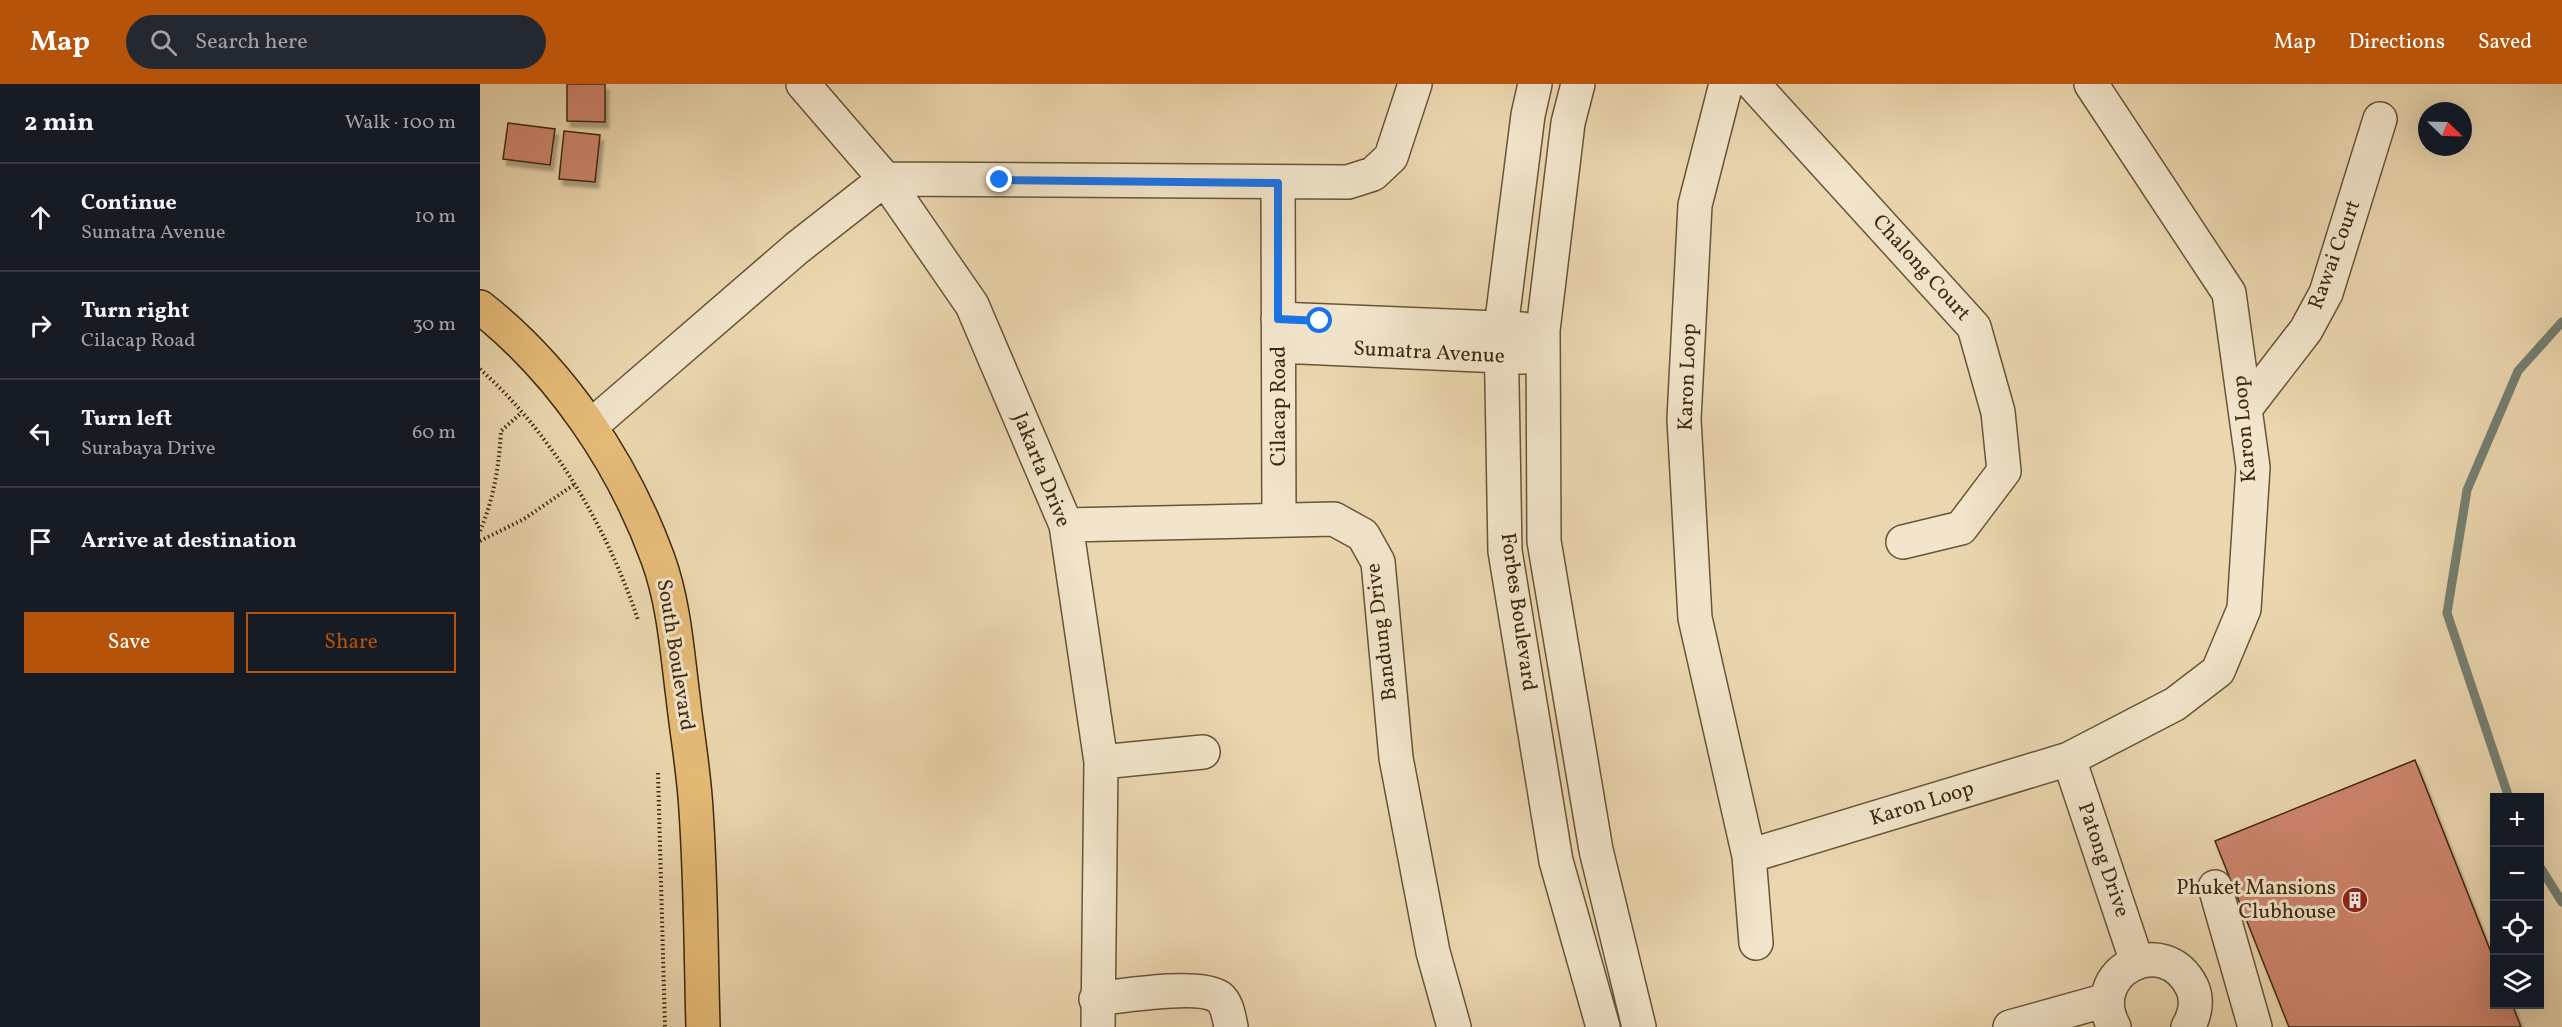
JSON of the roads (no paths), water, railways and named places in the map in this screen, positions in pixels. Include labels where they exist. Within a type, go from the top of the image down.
[{"type":"main road","name":"South Boulevard","points":[[480,307],[505,326],[554,379],[591,426],[633,499],[659,561],[673,619],[696,808],[703,1027]]},
{"type":"street","name":"Jakarta Drive","points":[[803,84],[885,179],[972,305],[1066,525],[1101,762],[1097,1013]]},
{"type":"street","points":[[591,426],[797,248],[885,179],[1348,182],[1373,174],[1391,158],[1405,123],[1415,84]]},
{"type":"street","name":"Forbes Boulevard","points":[[1535,84],[1528,115],[1502,342],[1506,551],[1556,861],[1603,1027]]},
{"type":"street","name":"Forbes Boulevard","points":[[1578,84],[1568,123],[1543,344],[1544,541],[1596,850],[1638,1027]]},
{"type":"street","name":"Karon Loop","points":[[1726,84],[1695,204],[1684,419],[1695,618],[1749,856],[2068,759],[2175,705],[2218,671],[2244,609],[2253,467],[2229,293],[2091,84]]},
{"type":"street","name":"Chalong Court","points":[[1753,84],[1974,327],[1998,412],[2004,471],[1961,528],[1903,542]]},
{"type":"street","name":"Rawai Court","points":[[2245,409],[2306,330],[2326,293],[2380,119]]},
{"type":"street","name":"Cilacap Road","points":[[1278,183],[1279,520]]},
{"type":"street","name":"Sumatra Avenue","points":[[1278,332],[1543,344]]},
{"type":"street","name":"Bandung Drive","points":[[1066,525],[1334,519],[1363,536],[1378,562],[1396,758],[1433,952],[1454,1027]]},
{"type":"street","points":[[1101,762],[1203,752]]},
{"type":"street","name":"Patong Drive","points":[[2068,759],[2138,962]]},
{"type":"street","points":[[1749,856],[1756,944]]},
{"type":"street","points":[[2215,887],[2255,1027]]},
{"type":"street","points":[[2010,1027],[2110,1014],[2116,977],[2138,962],[2151,959],[2178,968],[2194,991],[2195,1005],[2188,1027]]},
{"type":"street","points":[[2194,991],[2238,973]]},
{"type":"street","points":[[1097,1013],[1153,991],[1212,994],[1225,1004],[1231,1027]]},
{"type":"waterway","points":[[2507,793],[2447,613],[2467,490],[2518,371],[2562,322]]},
{"type":"waterway","points":[[2544,873],[2562,902]]},
{"type":"place","name":"Phuket Mansions Clubhouse","points":[[2355,900]]}]
